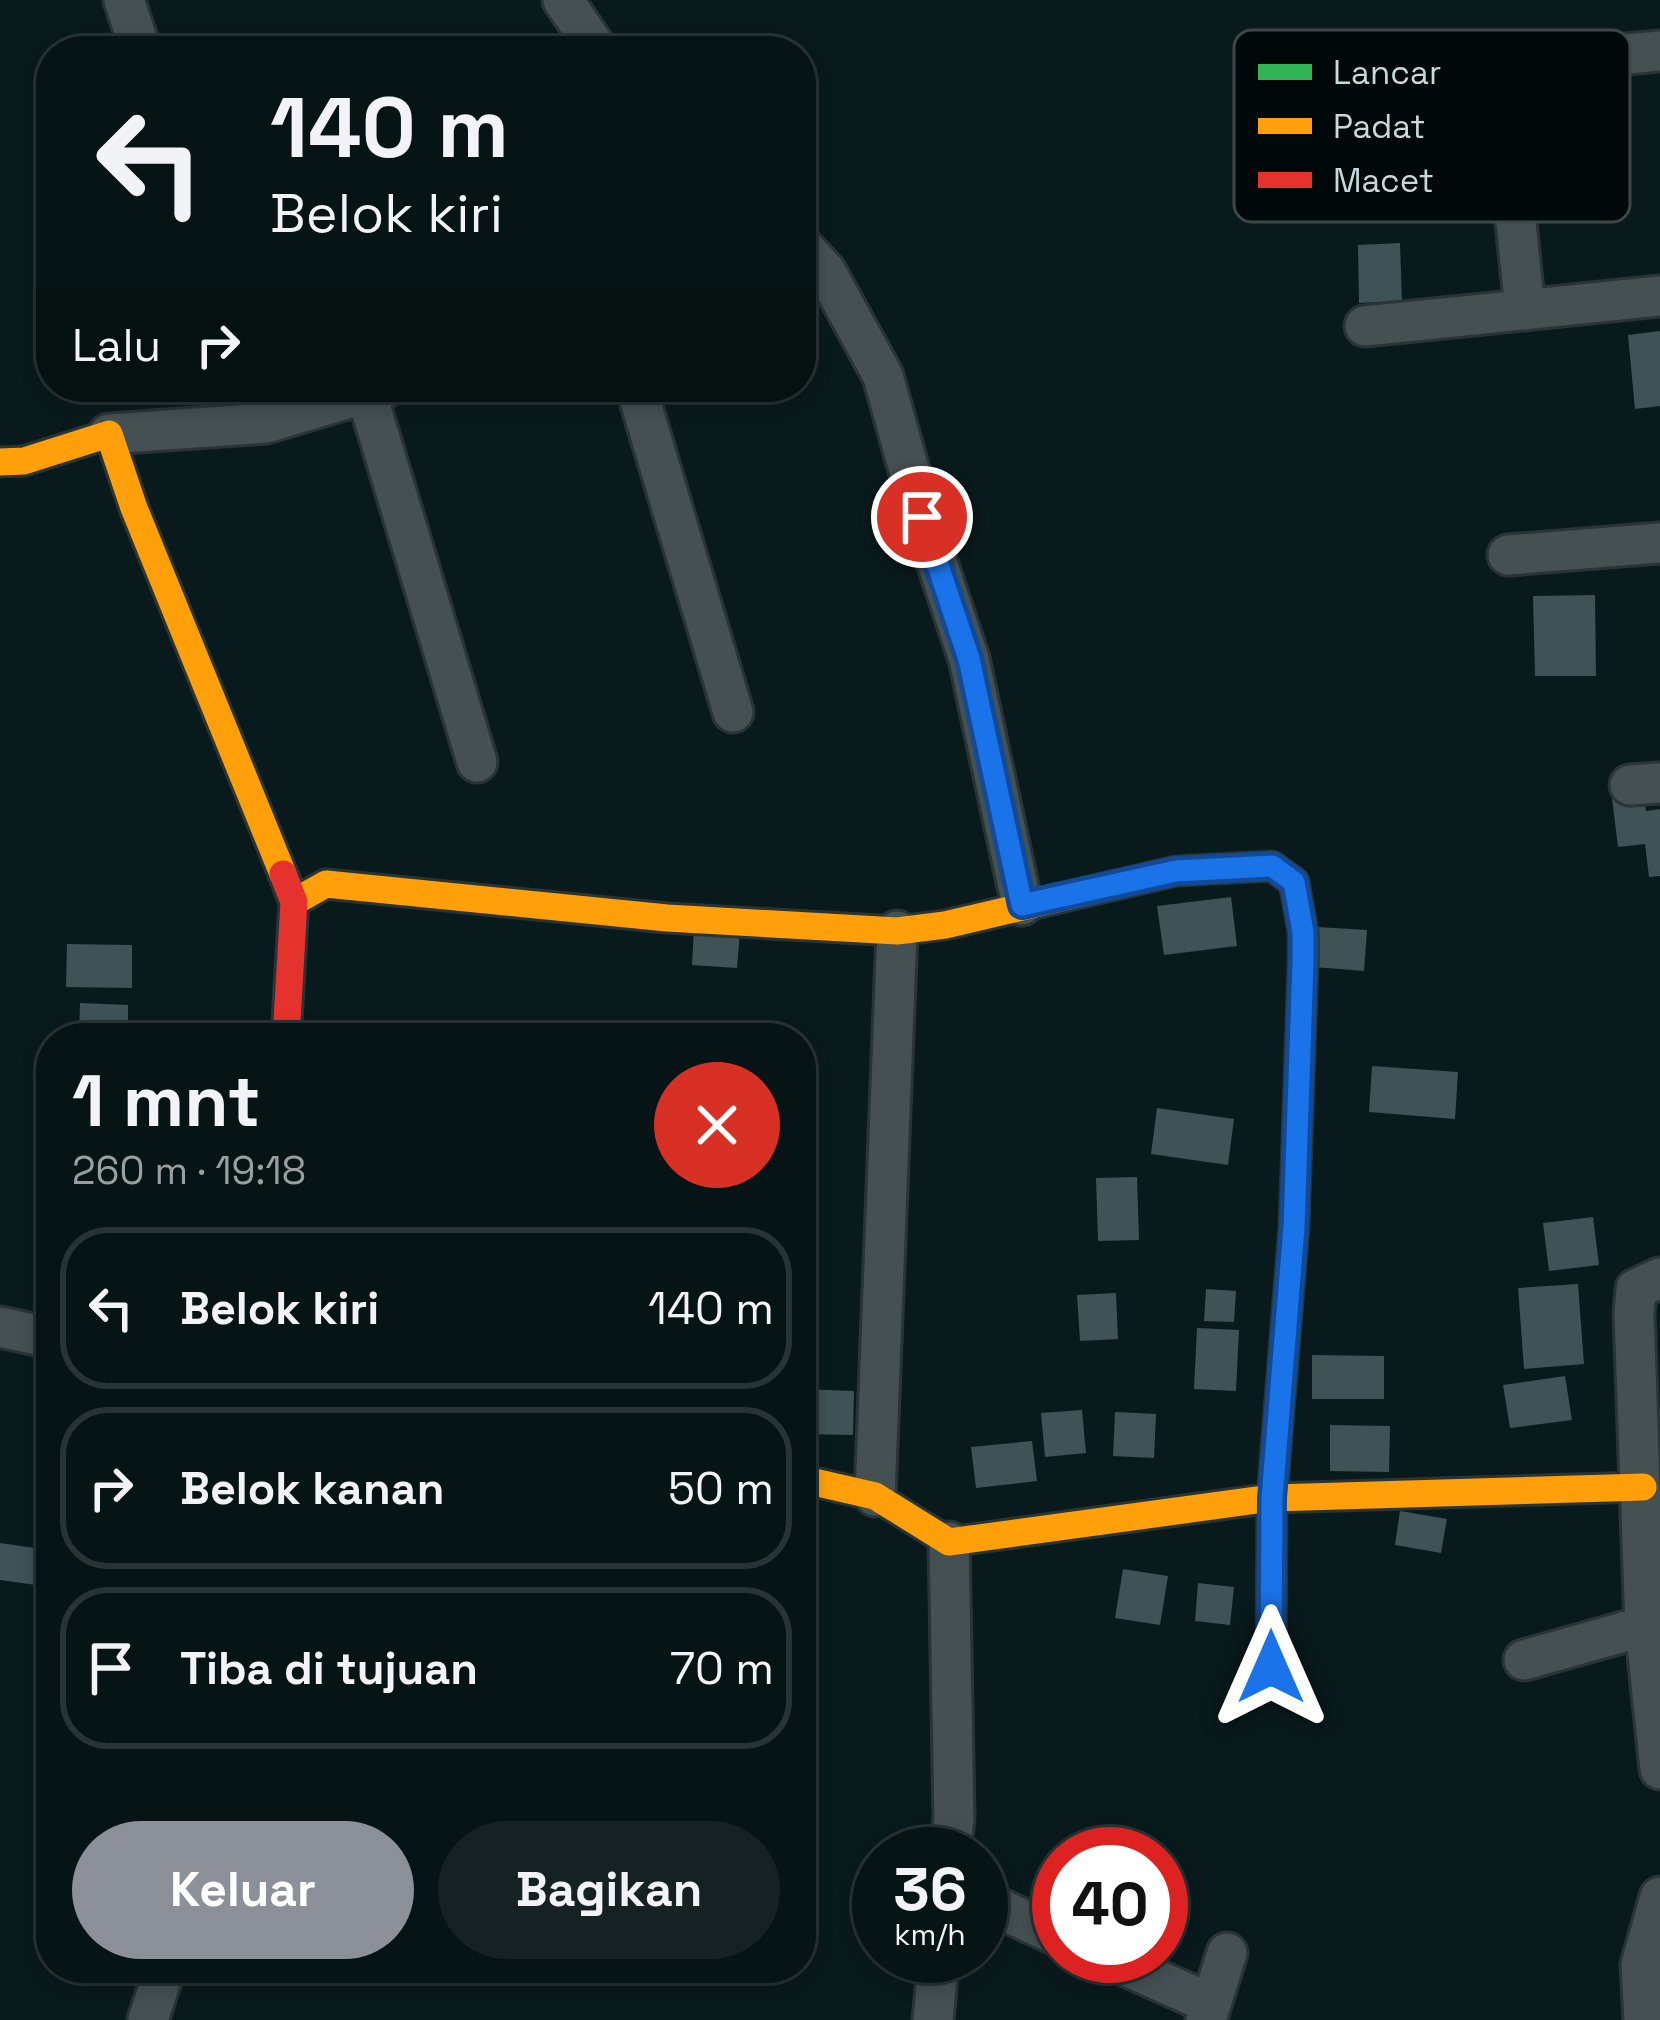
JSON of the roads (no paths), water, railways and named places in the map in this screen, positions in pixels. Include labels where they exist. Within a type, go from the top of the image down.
[{"type":"street","points":[[124,0],[136,36]]},
{"type":"street","points":[[563,0],[588,36]]},
{"type":"street","points":[[1630,54],[1660,51]]},
{"type":"street","points":[[1516,222],[1525,310]]},
{"type":"street","points":[[816,276],[883,376],[922,517],[969,659],[1022,905]]},
{"type":"street","points":[[1365,326],[1660,296]]},
{"type":"street","points":[[378,402],[477,763]]},
{"type":"street","points":[[640,402],[733,712]]},
{"type":"street","points":[[0,462],[24,461],[109,434],[260,405]]},
{"type":"street","points":[[109,434],[134,508],[294,902],[287,1023]]},
{"type":"street","points":[[1508,555],[1660,542]]},
{"type":"street","points":[[294,902],[326,884],[648,916],[897,931],[945,925],[1176,871],[1272,866],[1294,882],[1303,932],[1296,1161],[1272,1498],[1271,1667]]},
{"type":"street","points":[[875,1496],[897,931]]},
{"type":"street","points":[[1660,1278],[1642,1285],[1635,1298],[1643,1487],[1652,1526],[1645,1626],[1660,1769]]},
{"type":"street","points":[[0,1327],[36,1334]]},
{"type":"street","points":[[816,1482],[875,1496],[949,1542],[1272,1498],[1643,1487]]},
{"type":"street","points":[[949,1542],[953,1827]]},
{"type":"street","points":[[1524,1660],[1645,1626]]},
{"type":"street","points":[[1644,2020],[1641,1965],[1660,1897]]},
{"type":"street","points":[[1154,1983],[1208,2012],[1227,1953]]},
{"type":"street","points":[[148,2020],[160,1983]]},
{"type":"street","points":[[933,2020],[936,1983]]}]
